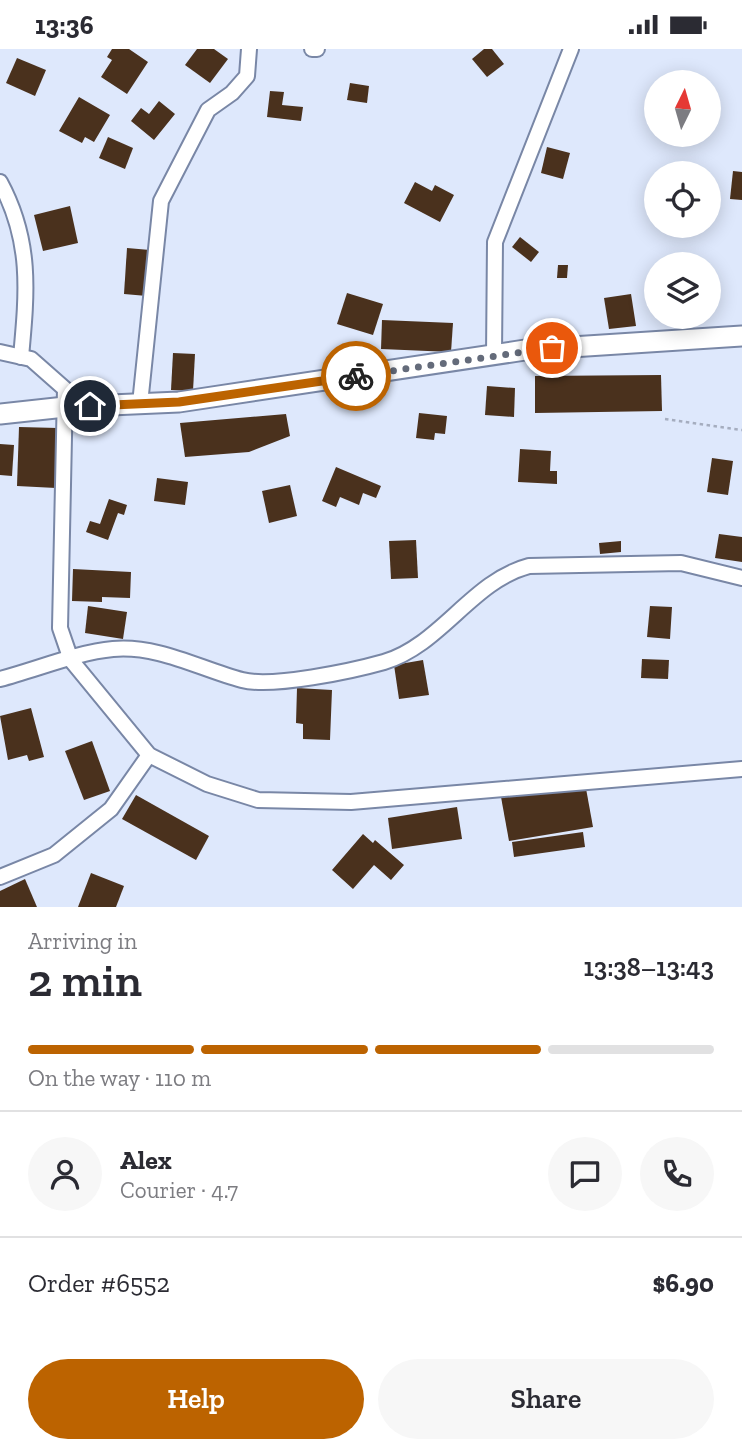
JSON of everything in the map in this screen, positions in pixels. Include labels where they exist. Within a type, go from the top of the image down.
[{"type":"street","points":[[140,404],[161,201],[208,110],[232,93],[247,76],[249,49]]},
{"type":"street","points":[[494,355],[495,241],[571,49]]},
{"type":"street","points":[[0,182],[14,208],[25,247],[26,296],[21,357]]},
{"type":"street","points":[[0,414],[65,407],[179,402],[494,355],[742,336]]},
{"type":"street","points":[[0,352],[31,359],[65,389],[60,628],[72,660],[149,755],[207,784],[258,800],[271,801],[351,802],[742,769]]},
{"type":"street","points":[[0,679],[114,649],[163,653],[244,681],[267,684],[385,661],[425,640],[494,582],[514,570],[529,566],[681,563],[742,578]]},
{"type":"street","points":[[0,877],[54,855],[111,809],[149,755]]},
{"type":"path","points":[[665,419],[742,430]]},
{"type":"building","points":[[112,49],[129,49],[148,62],[127,94],[101,77],[112,60],[107,57]]},
{"type":"building","points":[[197,49],[214,49],[228,59],[210,83],[185,65]]},
{"type":"building","points":[[484,49],[492,49],[504,64],[487,77],[472,59]]},
{"type":"building","points":[[17,58],[46,70],[35,96],[6,83]]},
{"type":"building","points":[[350,83],[369,86],[367,103],[347,100]]},
{"type":"building","points":[[270,91],[284,92],[282,105],[303,107],[301,121],[267,117]]},
{"type":"building","points":[[79,97],[110,115],[94,142],[85,137],[82,143],[59,131]]},
{"type":"building","points":[[159,101],[175,114],[154,140],[131,121],[141,108],[149,114]]},
{"type":"building","points":[[108,137],[133,148],[125,169],[99,158]]},
{"type":"building","points":[[547,147],[570,153],[563,179],[541,173]]},
{"type":"building","points":[[733,171],[742,172],[742,200],[730,199]]},
{"type":"building","points":[[415,182],[432,191],[435,185],[454,195],[440,222],[404,203]]},
{"type":"building","points":[[70,206],[78,243],[43,251],[34,215]]},
{"type":"building","points":[[520,237],[539,252],[531,262],[512,247]]},
{"type":"building","points":[[127,248],[150,250],[147,296],[124,294]]},
{"type":"building","points":[[558,265],[568,265],[567,278],[557,278]]},
{"type":"building","points":[[347,293],[383,304],[373,335],[337,324]]},
{"type":"building","points":[[631,294],[636,326],[609,329],[604,298]]},
{"type":"building","points":[[382,320],[453,323],[451,352],[381,349]]},
{"type":"building","points":[[173,353],[195,354],[193,391],[171,390]]},
{"type":"building","points":[[661,375],[662,411],[535,413],[535,376]]},
{"type":"building","points":[[487,386],[515,388],[514,417],[485,415]]},
{"type":"building","points":[[419,413],[447,416],[445,434],[435,433],[434,440],[416,438]]},
{"type":"building","points":[[286,414],[290,436],[249,452],[185,457],[180,423]]},
{"type":"building","points":[[19,427],[58,428],[56,488],[17,486]]},
{"type":"building","points":[[0,444],[14,445],[12,476],[0,475]]},
{"type":"building","points":[[520,449],[551,451],[550,471],[557,471],[557,484],[518,482]]},
{"type":"building","points":[[712,458],[733,461],[728,495],[707,492]]},
{"type":"building","points":[[336,467],[381,486],[376,498],[363,493],[359,505],[340,497],[336,507],[322,501]]},
{"type":"building","points":[[157,478],[188,482],[185,505],[154,501]]},
{"type":"building","points":[[290,485],[297,516],[269,523],[262,491]]},
{"type":"building","points":[[109,499],[127,505],[124,515],[118,513],[108,540],[86,532],[90,521],[100,524]]},
{"type":"building","points":[[719,534],[742,537],[742,562],[715,558]]},
{"type":"building","points":[[416,540],[418,578],[391,579],[389,541]]},
{"type":"building","points":[[621,541],[621,552],[600,554],[599,543]]},
{"type":"building","points":[[73,569],[131,572],[130,598],[102,597],[102,602],[72,601]]},
{"type":"building","points":[[88,606],[127,612],[123,639],[85,633]]},
{"type":"building","points":[[650,606],[672,607],[670,639],[647,637]]},
{"type":"building","points":[[642,659],[669,660],[668,679],[641,678]]},
{"type":"building","points":[[423,660],[429,695],[399,699],[394,665]]},
{"type":"building","points":[[297,688],[332,690],[330,740],[303,739],[303,724],[296,723]]},
{"type":"building","points":[[31,708],[44,757],[29,761],[27,755],[8,760],[0,716]]},
{"type":"building","points":[[92,741],[110,791],[84,800],[65,751]]},
{"type":"building","points":[[585,783],[593,827],[509,841],[501,797]]},
{"type":"building","points":[[136,795],[209,836],[196,860],[122,819]]},
{"type":"building","points":[[457,807],[462,839],[392,849],[388,818]]},
{"type":"building","points":[[583,832],[585,847],[514,857],[512,842]]},
{"type":"building","points":[[363,834],[373,843],[375,840],[404,865],[391,880],[374,865],[353,889],[332,870]]},
{"type":"building","points":[[91,873],[124,886],[116,907],[78,907]]},
{"type":"building","points":[[25,879],[37,907],[0,907],[0,891]]},
{"type":"way so far","points":[[356,376],[509,352],[552,348]]},
{"type":"route","points":[[90,406],[179,402],[356,376]]}]
